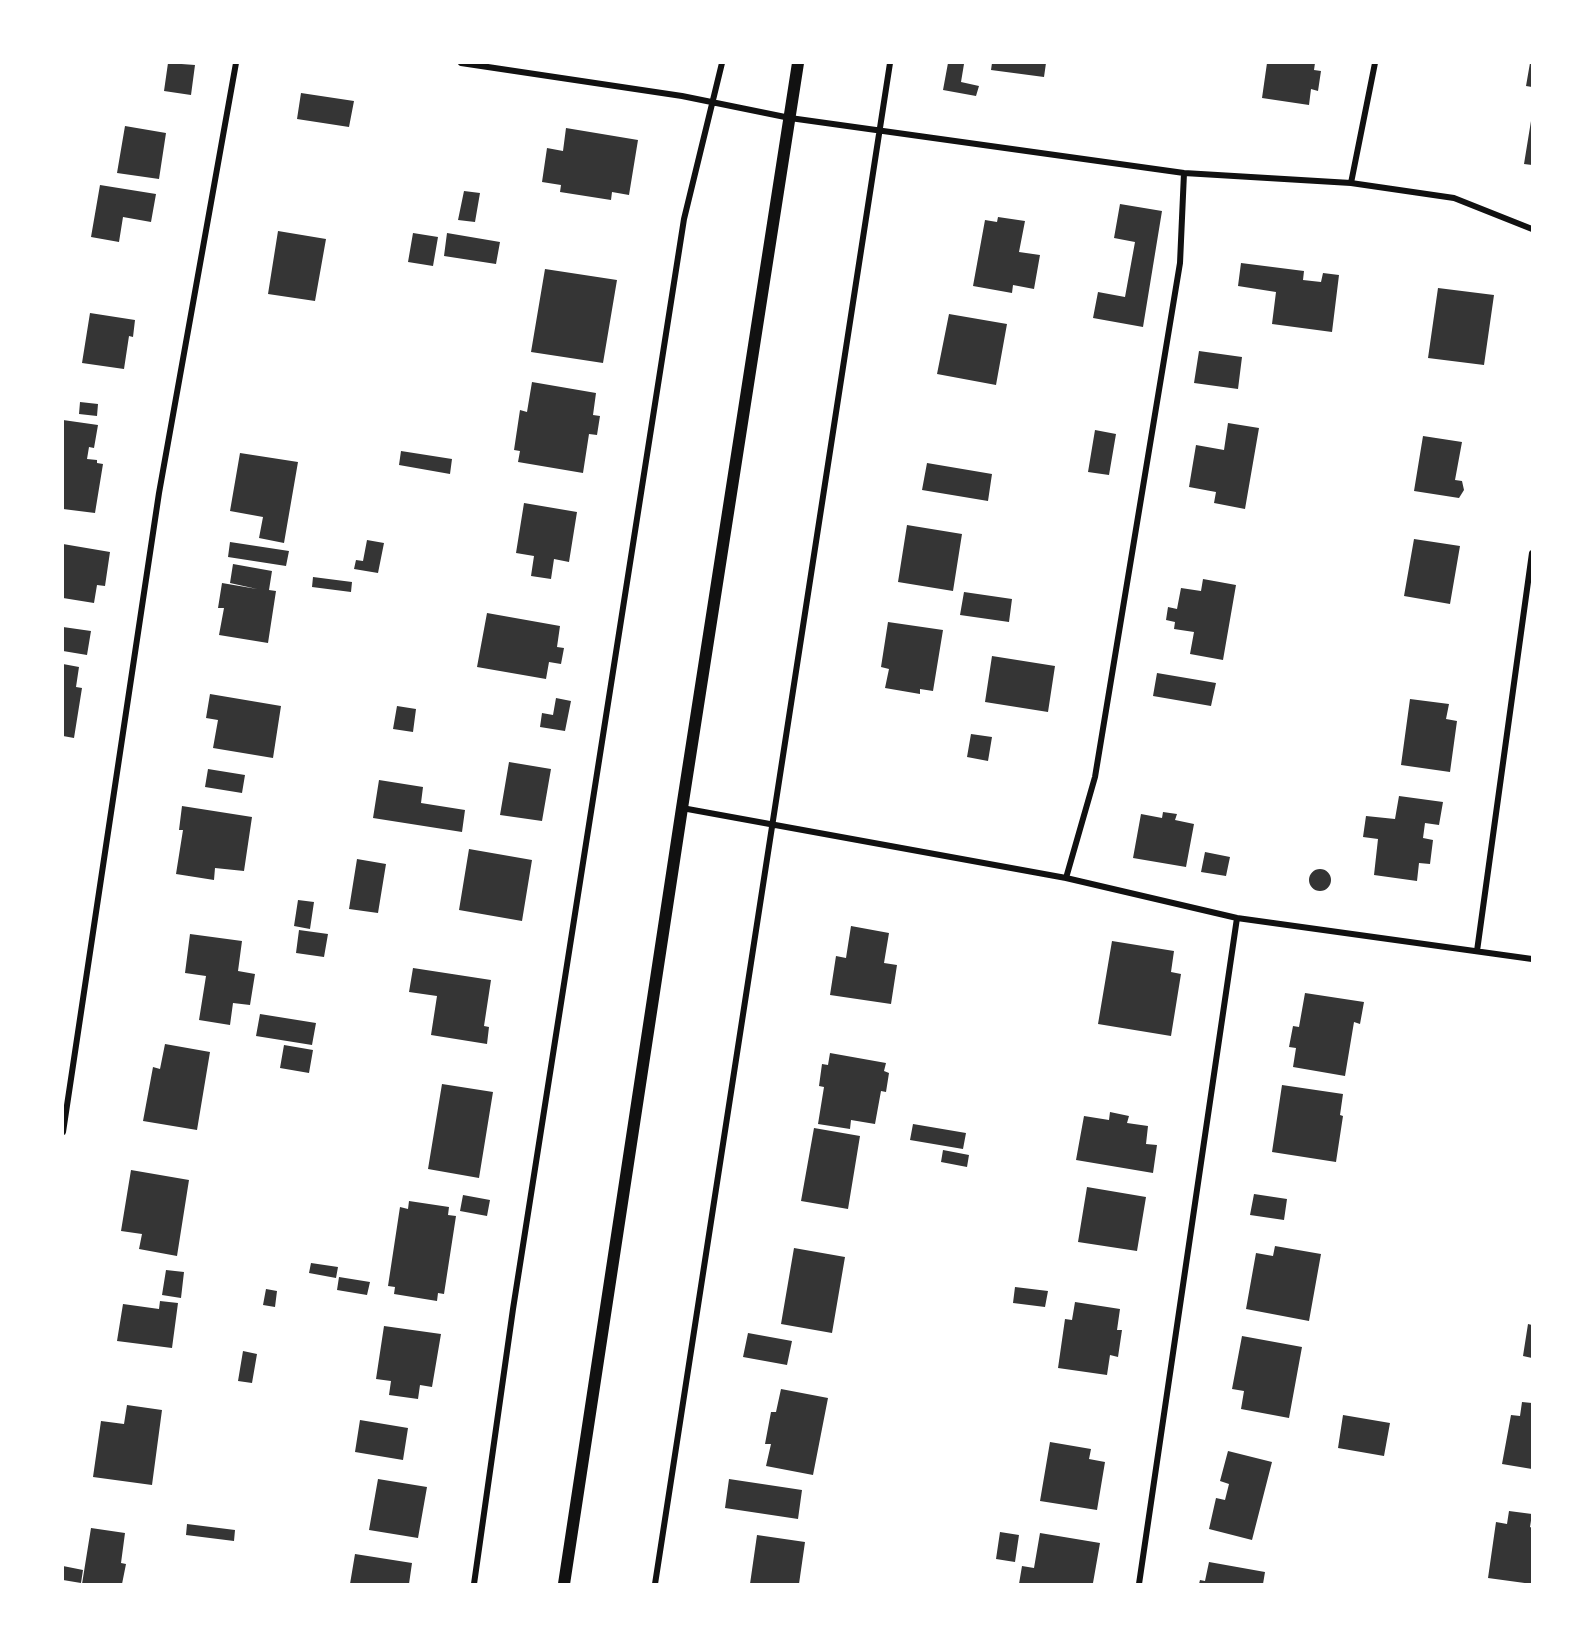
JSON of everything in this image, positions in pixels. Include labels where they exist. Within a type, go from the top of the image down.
[{"type":"main road","points":[[564,1584],[798,63]]},
{"type":"street","points":[[63,1132],[159,493],[236,63]]},
{"type":"street","points":[[461,63],[713,102],[790,118],[1184,172],[1351,183],[1454,198],[1532,229]]},
{"type":"street","points":[[474,1584],[516,1286],[682,230],[722,63]]},
{"type":"street","points":[[655,1584],[890,63]]},
{"type":"street","points":[[1351,183],[1375,63]]},
{"type":"street","points":[[1066,878],[1095,777],[1180,263],[1184,172]]},
{"type":"street","points":[[1476,951],[1532,553]]},
{"type":"street","points":[[682,808],[1066,878],[1237,918],[1532,959]]},
{"type":"street","points":[[1139,1584],[1237,918]]},
{"type":"building","points":[[168,63],[195,65],[191,95],[164,91]]},
{"type":"building","points":[[948,63],[964,64],[961,82],[979,86],[976,96],[943,90]]},
{"type":"building","points":[[992,63],[1046,63],[1044,77],[991,70]]},
{"type":"building","points":[[1267,63],[1315,63],[1314,70],[1321,71],[1318,91],[1311,89],[1309,105],[1262,98]]},
{"type":"building","points":[[1530,63],[1532,63],[1532,87],[1526,86]]},
{"type":"building","points":[[301,93],[354,101],[349,127],[297,119]]},
{"type":"building","points":[[1532,121],[1532,165],[1524,164]]},
{"type":"building","points":[[125,126],[166,133],[159,179],[117,173]]},
{"type":"building","points":[[566,128],[638,140],[629,195],[612,192],[611,200],[560,192],[561,185],[542,182],[547,148],[563,151]]},
{"type":"building","points":[[100,185],[156,194],[151,222],[123,217],[119,242],[91,237]]},
{"type":"building","points":[[464,191],[480,193],[475,222],[458,220]]},
{"type":"building","points":[[1120,204],[1162,211],[1143,327],[1093,318],[1098,292],[1125,297],[1135,242],[1114,238]]},
{"type":"building","points":[[998,217],[1025,221],[1019,252],[1040,255],[1034,289],[1013,285],[1012,293],[973,286],[985,220],[997,222]]},
{"type":"building","points":[[278,231],[326,239],[315,301],[268,294]]},
{"type":"building","points":[[413,233],[438,237],[433,266],[408,262]]},
{"type":"building","points":[[447,233],[500,242],[496,264],[444,256]]},
{"type":"building","points":[[1241,263],[1304,271],[1303,280],[1321,282],[1323,273],[1339,275],[1332,332],[1272,324],[1276,292],[1238,286]]},
{"type":"building","points":[[545,269],[617,280],[603,363],[531,352]]},
{"type":"building","points":[[1438,288],[1494,295],[1484,365],[1428,358]]},
{"type":"building","points":[[90,313],[135,320],[133,337],[129,336],[124,369],[82,363]]},
{"type":"building","points":[[949,314],[1007,324],[996,385],[937,374]]},
{"type":"building","points":[[1199,351],[1242,357],[1238,389],[1194,383]]},
{"type":"building","points":[[532,382],[596,393],[593,415],[600,416],[597,435],[589,434],[583,473],[518,462],[520,451],[514,450],[520,410],[527,412]]},
{"type":"building","points":[[80,402],[98,404],[97,416],[79,414]]},
{"type":"building","points":[[63,420],[98,425],[94,448],[89,447],[87,459],[97,460],[97,463],[103,464],[95,513],[63,509]]},
{"type":"building","points":[[1228,423],[1259,428],[1245,509],[1214,503],[1216,492],[1189,487],[1196,445],[1224,450]]},
{"type":"building","points":[[1095,430],[1116,434],[1109,475],[1088,472]]},
{"type":"building","points":[[1423,436],[1462,442],[1455,480],[1462,481],[1464,490],[1459,498],[1414,491]]},
{"type":"building","points":[[401,451],[452,459],[450,474],[399,465]]},
{"type":"building","points":[[240,453],[298,462],[284,543],[259,538],[263,517],[230,511]]},
{"type":"building","points":[[927,463],[992,474],[988,501],[922,490]]},
{"type":"building","points":[[524,503],[577,512],[569,562],[554,559],[551,579],[531,576],[534,556],[516,553]]},
{"type":"building","points":[[907,525],[962,534],[953,591],[898,582]]},
{"type":"building","points":[[1414,539],[1460,546],[1450,604],[1404,596]]},
{"type":"building","points":[[367,540],[384,543],[378,573],[354,569],[356,560],[363,561]]},
{"type":"building","points":[[230,542],[289,551],[286,566],[228,557]]},
{"type":"building","points":[[63,544],[110,552],[105,586],[97,585],[94,603],[63,598]]},
{"type":"building","points":[[233,564],[272,571],[269,590],[276,591],[268,643],[219,635],[224,608],[218,608],[222,583],[257,589],[230,583]]},
{"type":"building","points":[[313,577],[352,582],[351,592],[312,587]]},
{"type":"building","points":[[1203,579],[1236,585],[1223,660],[1190,654],[1194,632],[1174,629],[1175,622],[1166,620],[1168,607],[1177,609],[1181,588],[1201,591]]},
{"type":"building","points":[[964,592],[1012,599],[1009,622],[960,615]]},
{"type":"building","points":[[487,613],[560,626],[557,647],[564,648],[561,664],[549,662],[546,679],[477,667]]},
{"type":"building","points":[[888,622],[943,630],[933,691],[920,689],[920,694],[885,688],[889,669],[881,667]]},
{"type":"building","points":[[63,627],[91,631],[87,655],[63,651]]},
{"type":"building","points":[[992,656],[1055,666],[1048,712],[985,702]]},
{"type":"building","points":[[63,664],[79,667],[76,687],[82,688],[74,738],[63,736]]},
{"type":"building","points":[[1157,673],[1216,683],[1211,706],[1153,696]]},
{"type":"building","points":[[210,694],[281,706],[273,758],[213,748],[218,720],[206,718]]},
{"type":"building","points":[[556,698],[571,701],[565,731],[540,727],[542,713],[553,715]]},
{"type":"building","points":[[1410,699],[1449,704],[1446,719],[1457,721],[1450,772],[1401,765]]},
{"type":"building","points":[[397,706],[416,709],[413,732],[393,729]]},
{"type":"building","points":[[971,734],[992,737],[988,761],[967,757]]},
{"type":"building","points":[[509,762],[551,769],[542,821],[500,815]]},
{"type":"building","points":[[208,769],[245,775],[242,793],[205,787]]},
{"type":"building","points":[[379,780],[423,787],[421,803],[465,810],[462,832],[373,818]]},
{"type":"building","points":[[1399,796],[1443,802],[1439,825],[1425,823],[1423,838],[1433,840],[1430,864],[1419,863],[1417,881],[1374,875],[1378,839],[1363,837],[1366,816],[1395,819]]},
{"type":"building","points":[[182,806],[252,817],[244,871],[215,868],[214,880],[176,874],[183,830],[179,830]]},
{"type":"building","points":[[1163,812],[1177,814],[1175,820],[1194,824],[1186,867],[1133,858],[1141,814],[1162,818]]},
{"type":"building","points":[[469,849],[532,860],[522,921],[459,910]]},
{"type":"building","points":[[1205,852],[1230,857],[1226,876],[1201,872]]},
{"type":"building","points":[[357,859],[386,864],[378,913],[349,909]]},
{"type":"building","points":[[1320,869],[1328,872],[1331,880],[1328,888],[1320,891],[1312,888],[1309,880],[1312,872]]},
{"type":"building","points":[[298,900],[314,902],[310,929],[294,926]]},
{"type":"building","points":[[851,926],[889,933],[884,963],[897,965],[891,1004],[830,995],[836,956],[846,958]]},
{"type":"building","points":[[299,930],[328,934],[324,957],[296,953]]},
{"type":"building","points":[[190,934],[242,941],[238,971],[255,974],[250,1005],[233,1003],[230,1025],[199,1020],[206,976],[185,973]]},
{"type":"building","points":[[1112,941],[1174,951],[1171,972],[1181,974],[1171,1036],[1098,1024]]},
{"type":"building","points":[[413,968],[491,980],[484,1026],[489,1027],[487,1044],[431,1035],[437,996],[409,992]]},
{"type":"building","points":[[1305,993],[1364,1002],[1360,1024],[1354,1022],[1345,1076],[1293,1067],[1296,1048],[1289,1047],[1293,1026],[1299,1027]]},
{"type":"building","points":[[260,1014],[316,1023],[312,1045],[256,1036]]},
{"type":"building","points":[[165,1044],[210,1052],[197,1130],[143,1121],[153,1067],[160,1069]]},
{"type":"building","points":[[284,1045],[313,1050],[309,1073],[280,1068]]},
{"type":"building","points":[[830,1053],[886,1063],[884,1071],[889,1073],[886,1092],[881,1091],[875,1124],[851,1120],[850,1129],[818,1124],[824,1087],[819,1086],[822,1064],[828,1065]]},
{"type":"building","points":[[442,1084],[493,1092],[479,1178],[428,1169]]},
{"type":"building","points":[[1282,1085],[1343,1094],[1340,1115],[1343,1116],[1336,1162],[1272,1152]]},
{"type":"building","points":[[1110,1112],[1129,1116],[1127,1123],[1148,1126],[1146,1144],[1157,1145],[1153,1173],[1076,1160],[1084,1116],[1109,1120]]},
{"type":"building","points":[[913,1124],[966,1133],[963,1149],[910,1140]]},
{"type":"building","points":[[814,1128],[860,1136],[848,1209],[801,1201]]},
{"type":"building","points":[[943,1150],[969,1155],[967,1167],[941,1162]]},
{"type":"building","points":[[131,1170],[189,1180],[177,1256],[139,1249],[142,1234],[121,1231]]},
{"type":"building","points":[[1087,1187],[1146,1197],[1137,1251],[1078,1242]]},
{"type":"building","points":[[1254,1194],[1287,1199],[1284,1220],[1250,1215]]},
{"type":"building","points":[[463,1195],[490,1200],[487,1216],[460,1211]]},
{"type":"building","points":[[409,1201],[449,1207],[448,1215],[456,1216],[444,1294],[438,1293],[437,1301],[394,1294],[395,1287],[388,1286],[400,1207],[408,1209]]},
{"type":"building","points":[[1275,1246],[1321,1254],[1309,1321],[1246,1309],[1256,1253],[1273,1256]]},
{"type":"building","points":[[794,1248],[845,1257],[832,1333],[781,1324]]},
{"type":"building","points":[[311,1263],[338,1267],[336,1278],[309,1273]]},
{"type":"building","points":[[166,1270],[184,1272],[181,1298],[162,1295]]},
{"type":"building","points":[[339,1277],[370,1282],[367,1295],[337,1290]]},
{"type":"building","points":[[1015,1287],[1048,1291],[1045,1307],[1013,1303]]},
{"type":"building","points":[[266,1289],[277,1291],[275,1307],[263,1305]]},
{"type":"building","points":[[160,1301],[178,1303],[172,1348],[117,1341],[123,1304],[159,1309]]},
{"type":"building","points":[[1075,1302],[1120,1309],[1117,1330],[1122,1330],[1118,1357],[1110,1355],[1107,1375],[1058,1368],[1065,1319],[1072,1320]]},
{"type":"building","points":[[1528,1324],[1532,1325],[1532,1358],[1523,1356]]},
{"type":"building","points":[[384,1326],[441,1334],[432,1387],[420,1385],[418,1399],[389,1395],[391,1381],[376,1379]]},
{"type":"building","points":[[748,1333],[792,1341],[787,1365],[743,1357]]},
{"type":"building","points":[[1242,1336],[1302,1347],[1289,1418],[1241,1409],[1244,1391],[1232,1389]]},
{"type":"building","points":[[243,1351],[257,1354],[252,1383],[238,1381]]},
{"type":"building","points":[[781,1389],[828,1398],[813,1475],[766,1466],[771,1444],[765,1444],[771,1412],[776,1412]]},
{"type":"building","points":[[1522,1402],[1532,1403],[1532,1469],[1502,1464],[1511,1415],[1520,1416]]},
{"type":"building","points":[[127,1405],[162,1410],[152,1485],[93,1477],[101,1421],[124,1424]]},
{"type":"building","points":[[1343,1415],[1390,1423],[1384,1456],[1338,1448]]},
{"type":"building","points":[[360,1420],[408,1428],[403,1460],[355,1452]]},
{"type":"building","points":[[1050,1442],[1091,1449],[1089,1459],[1105,1462],[1097,1510],[1040,1501]]},
{"type":"building","points":[[1228,1451],[1272,1462],[1252,1540],[1209,1529],[1216,1498],[1225,1500],[1229,1484],[1220,1481]]},
{"type":"building","points":[[378,1479],[427,1487],[418,1538],[369,1530]]},
{"type":"building","points":[[729,1479],[802,1490],[798,1519],[725,1508]]},
{"type":"building","points":[[1509,1511],[1532,1514],[1530,1527],[1532,1528],[1532,1584],[1488,1578],[1496,1522],[1507,1524]]},
{"type":"building","points":[[187,1524],[235,1530],[234,1541],[186,1535]]},
{"type":"building","points":[[91,1528],[125,1533],[121,1563],[126,1564],[122,1584],[82,1584]]},
{"type":"building","points":[[1000,1532],[1019,1535],[1015,1562],[996,1559]]},
{"type":"building","points":[[1040,1533],[1100,1543],[1093,1583],[1019,1584],[1022,1566],[1034,1568]]},
{"type":"building","points":[[757,1535],[805,1542],[799,1584],[750,1584]]},
{"type":"building","points":[[355,1554],[412,1563],[409,1584],[350,1584]]},
{"type":"building","points":[[1209,1562],[1265,1572],[1263,1584],[1199,1584],[1200,1580],[1205,1581]]},
{"type":"building","points":[[63,1566],[83,1570],[81,1583],[63,1580]]}]
